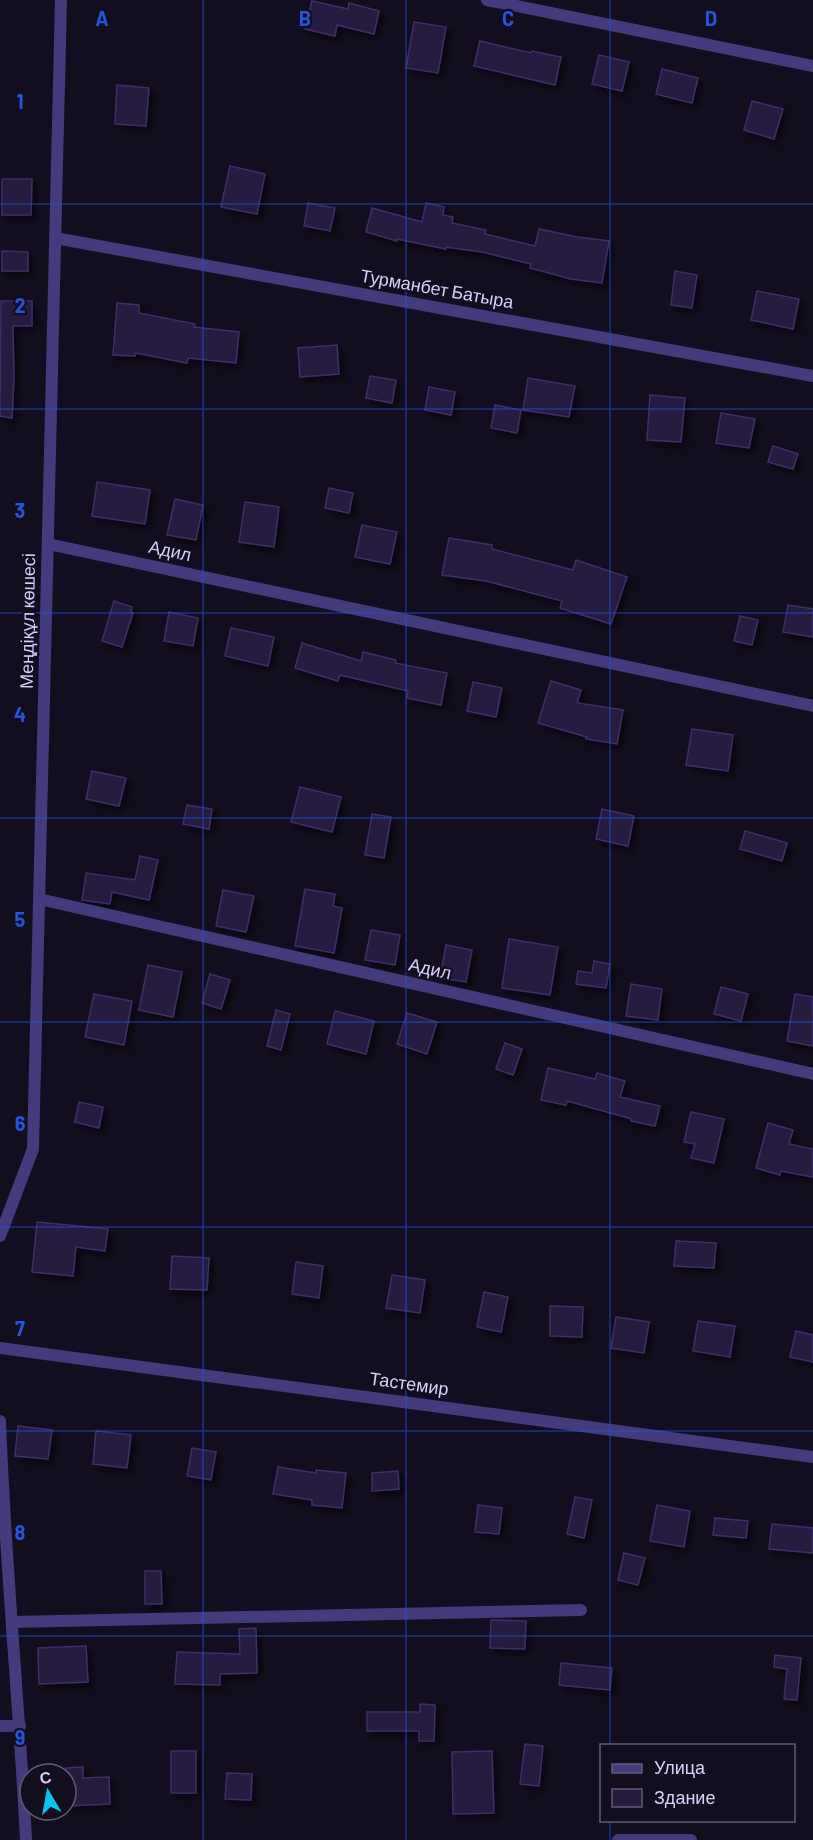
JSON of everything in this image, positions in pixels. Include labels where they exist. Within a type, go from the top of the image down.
[{"type":"street","name":"Меңдіқұл көшесі","points":[[0,1236],[33,1149],[61,0]]},
{"type":"street","points":[[487,0],[813,66]]},
{"type":"street","name":"Турманбет Батыра","points":[[55,238],[813,376]]},
{"type":"street","name":"Адил","points":[[48,544],[813,706]]},
{"type":"street","name":"Адил","points":[[39,899],[813,1074]]},
{"type":"street","name":"Тастемир","points":[[0,1348],[813,1457]]},
{"type":"street","points":[[0,1421],[3,1523],[20,1726],[26,1840]]},
{"type":"street","points":[[12,1622],[581,1610]]},
{"type":"street","points":[[0,1726],[20,1726]]},
{"type":"street","points":[[618,1840],[692,1840]]},
{"type":"building","points":[[312,1],[348,9],[349,3],[379,11],[374,34],[337,25],[335,36],[305,29]]},
{"type":"building","points":[[414,22],[446,27],[438,73],[406,68]]},
{"type":"building","points":[[480,41],[531,53],[532,51],[561,57],[555,85],[474,66]]},
{"type":"building","points":[[599,55],[629,62],[622,91],[592,84]]},
{"type":"building","points":[[662,69],[698,78],[692,103],[656,94]]},
{"type":"building","points":[[117,85],[149,88],[146,126],[115,124]]},
{"type":"building","points":[[752,101],[783,109],[774,139],[744,130]]},
{"type":"building","points":[[230,166],[265,174],[257,214],[221,207]]},
{"type":"building","points":[[2,179],[32,179],[31,215],[2,215]]},
{"type":"building","points":[[308,203],[335,208],[330,231],[304,226]]},
{"type":"building","points":[[426,203],[444,207],[443,215],[453,217],[452,223],[486,230],[485,234],[535,246],[539,229],[609,241],[602,283],[571,279],[530,268],[531,264],[482,252],[446,247],[446,249],[397,239],[397,241],[366,232],[372,208],[422,222]]},
{"type":"building","points":[[2,251],[28,252],[28,271],[2,271]]},
{"type":"building","points":[[675,271],[697,275],[692,308],[671,305]]},
{"type":"building","points":[[757,291],[799,299],[793,329],[751,320]]},
{"type":"building","points":[[1,301],[32,301],[32,326],[13,326],[12,418],[0,416]]},
{"type":"building","points":[[117,303],[139,305],[139,313],[195,324],[194,327],[239,332],[236,363],[188,358],[187,363],[136,353],[135,356],[113,355]]},
{"type":"building","points":[[337,345],[339,374],[300,377],[298,348]]},
{"type":"building","points":[[370,376],[396,380],[392,403],[366,398]]},
{"type":"building","points":[[528,378],[575,386],[569,417],[523,410]]},
{"type":"building","points":[[429,387],[455,392],[451,415],[425,410]]},
{"type":"building","points":[[650,395],[685,398],[681,442],[647,440]]},
{"type":"building","points":[[495,405],[521,410],[517,433],[491,428]]},
{"type":"building","points":[[721,413],[755,419],[749,448],[716,443]]},
{"type":"building","points":[[773,446],[798,454],[793,469],[768,462]]},
{"type":"building","points":[[97,482],[150,490],[145,524],[92,516]]},
{"type":"building","points":[[329,488],[353,493],[349,513],[325,508]]},
{"type":"building","points":[[175,499],[203,505],[196,540],[167,535]]},
{"type":"building","points":[[245,502],[279,507],[274,547],[239,542]]},
{"type":"building","points":[[362,525],[397,532],[390,564],[355,557]]},
{"type":"building","points":[[449,538],[492,545],[492,549],[573,570],[576,560],[627,577],[611,624],[560,608],[562,601],[486,581],[442,575]]},
{"type":"building","points":[[114,601],[132,607],[131,613],[133,613],[122,647],[102,641]]},
{"type":"building","points":[[788,605],[813,609],[813,637],[783,632]]},
{"type":"building","points":[[169,612],[198,618],[193,646],[164,641]]},
{"type":"building","points":[[740,616],[758,620],[752,645],[734,641]]},
{"type":"building","points":[[231,628],[274,637],[268,666],[225,656]]},
{"type":"building","points":[[302,643],[361,661],[363,652],[396,660],[395,663],[447,673],[441,705],[407,698],[408,691],[340,675],[338,681],[295,668]]},
{"type":"building","points":[[551,681],[581,690],[577,703],[623,710],[617,744],[586,739],[587,737],[538,723]]},
{"type":"building","points":[[473,682],[502,688],[496,717],[467,711]]},
{"type":"building","points":[[692,729],[733,735],[728,771],[686,765]]},
{"type":"building","points":[[92,771],[126,778],[119,806],[86,799]]},
{"type":"building","points":[[300,787],[341,797],[332,832],[291,822]]},
{"type":"building","points":[[187,805],[212,809],[209,829],[183,824]]},
{"type":"building","points":[[602,809],[634,816],[628,846],[596,839]]},
{"type":"building","points":[[372,814],[391,817],[384,858],[365,855]]},
{"type":"building","points":[[745,831],[787,843],[782,861],[740,849]]},
{"type":"building","points":[[140,856],[158,860],[149,900],[112,892],[110,904],[82,900],[86,873],[135,880]]},
{"type":"building","points":[[305,889],[335,894],[333,906],[342,908],[334,953],[295,946]]},
{"type":"building","points":[[223,890],[254,896],[246,932],[216,926]]},
{"type":"building","points":[[371,930],[400,935],[395,965],[365,960]]},
{"type":"building","points":[[509,939],[558,947],[550,995],[502,988]]},
{"type":"building","points":[[446,945],[472,950],[466,982],[440,978]]},
{"type":"building","points":[[594,961],[610,964],[606,988],[576,984],[578,971],[592,973]]},
{"type":"building","points":[[148,965],[182,972],[173,1017],[139,1010]]},
{"type":"building","points":[[210,974],[230,980],[221,1009],[202,1003]]},
{"type":"building","points":[[631,984],[662,989],[658,1020],[626,1016]]},
{"type":"building","points":[[721,987],[748,994],[741,1021],[714,1014]]},
{"type":"building","points":[[94,994],[132,1001],[124,1045],[85,1037]]},
{"type":"building","points":[[795,994],[813,997],[813,1046],[787,1041]]},
{"type":"building","points":[[276,1010],[290,1014],[281,1050],[267,1046]]},
{"type":"building","points":[[335,1011],[374,1021],[366,1054],[327,1044]]},
{"type":"building","points":[[407,1013],[437,1022],[427,1054],[397,1044]]},
{"type":"building","points":[[505,1043],[522,1049],[513,1075],[496,1069]]},
{"type":"building","points":[[548,1068],[595,1079],[597,1073],[625,1081],[620,1097],[660,1106],[655,1126],[567,1101],[566,1105],[541,1100]]},
{"type":"building","points":[[79,1102],[103,1107],[99,1128],[75,1122]]},
{"type":"building","points":[[691,1112],[724,1119],[714,1163],[691,1158],[695,1144],[684,1142]]},
{"type":"building","points":[[768,1123],[793,1130],[789,1144],[813,1149],[813,1177],[781,1171],[780,1175],[756,1168]]},
{"type":"building","points":[[37,1222],[108,1229],[105,1251],[76,1247],[73,1276],[32,1272]]},
{"type":"building","points":[[676,1241],[716,1243],[714,1268],[674,1266]]},
{"type":"building","points":[[172,1256],[209,1258],[207,1290],[170,1289]]},
{"type":"building","points":[[296,1262],[323,1266],[319,1298],[292,1294]]},
{"type":"building","points":[[392,1275],[425,1280],[420,1313],[386,1308]]},
{"type":"building","points":[[484,1292],[508,1297],[501,1332],[477,1327]]},
{"type":"building","points":[[550,1306],[583,1307],[582,1337],[550,1336]]},
{"type":"building","points":[[616,1317],[649,1322],[644,1353],[611,1348]]},
{"type":"building","points":[[698,1321],[735,1326],[730,1357],[693,1351]]},
{"type":"building","points":[[796,1331],[813,1335],[813,1362],[790,1357]]},
{"type":"building","points":[[18,1426],[52,1430],[48,1459],[15,1456]]},
{"type":"building","points":[[96,1431],[131,1435],[127,1468],[93,1464]]},
{"type":"building","points":[[192,1448],[216,1452],[211,1480],[187,1476]]},
{"type":"building","points":[[278,1467],[316,1473],[316,1470],[346,1473],[342,1508],[312,1505],[312,1500],[273,1494]]},
{"type":"building","points":[[398,1471],[399,1489],[372,1491],[372,1473]]},
{"type":"building","points":[[575,1497],[592,1500],[584,1538],[567,1534]]},
{"type":"building","points":[[478,1505],[502,1508],[499,1534],[475,1532]]},
{"type":"building","points":[[657,1505],[690,1511],[684,1547],[650,1541]]},
{"type":"building","points":[[715,1518],[748,1521],[746,1538],[713,1535]]},
{"type":"building","points":[[772,1524],[813,1528],[813,1553],[769,1549]]},
{"type":"building","points":[[624,1553],[645,1558],[638,1585],[618,1580]]},
{"type":"building","points":[[145,1571],[161,1571],[162,1604],[145,1604]]},
{"type":"building","points":[[491,1620],[526,1621],[525,1649],[490,1648]]},
{"type":"building","points":[[256,1628],[257,1673],[220,1674],[220,1685],[175,1684],[177,1652],[240,1654],[239,1629]]},
{"type":"building","points":[[86,1646],[88,1682],[39,1684],[38,1648]]},
{"type":"building","points":[[775,1655],[801,1658],[797,1700],[784,1699],[787,1669],[774,1667]]},
{"type":"building","points":[[561,1663],[612,1668],[610,1690],[559,1685]]},
{"type":"building","points":[[420,1704],[435,1705],[434,1741],[419,1741],[419,1731],[367,1731],[367,1712],[420,1712]]},
{"type":"building","points":[[525,1744],[543,1746],[539,1786],[520,1784]]},
{"type":"building","points":[[171,1751],[196,1751],[196,1793],[171,1793]]},
{"type":"building","points":[[492,1751],[494,1813],[453,1814],[452,1752]]},
{"type":"building","points":[[78,1767],[83,1767],[83,1778],[109,1777],[110,1804],[78,1805]]},
{"type":"building","points":[[227,1773],[252,1774],[251,1800],[225,1799]]}]
